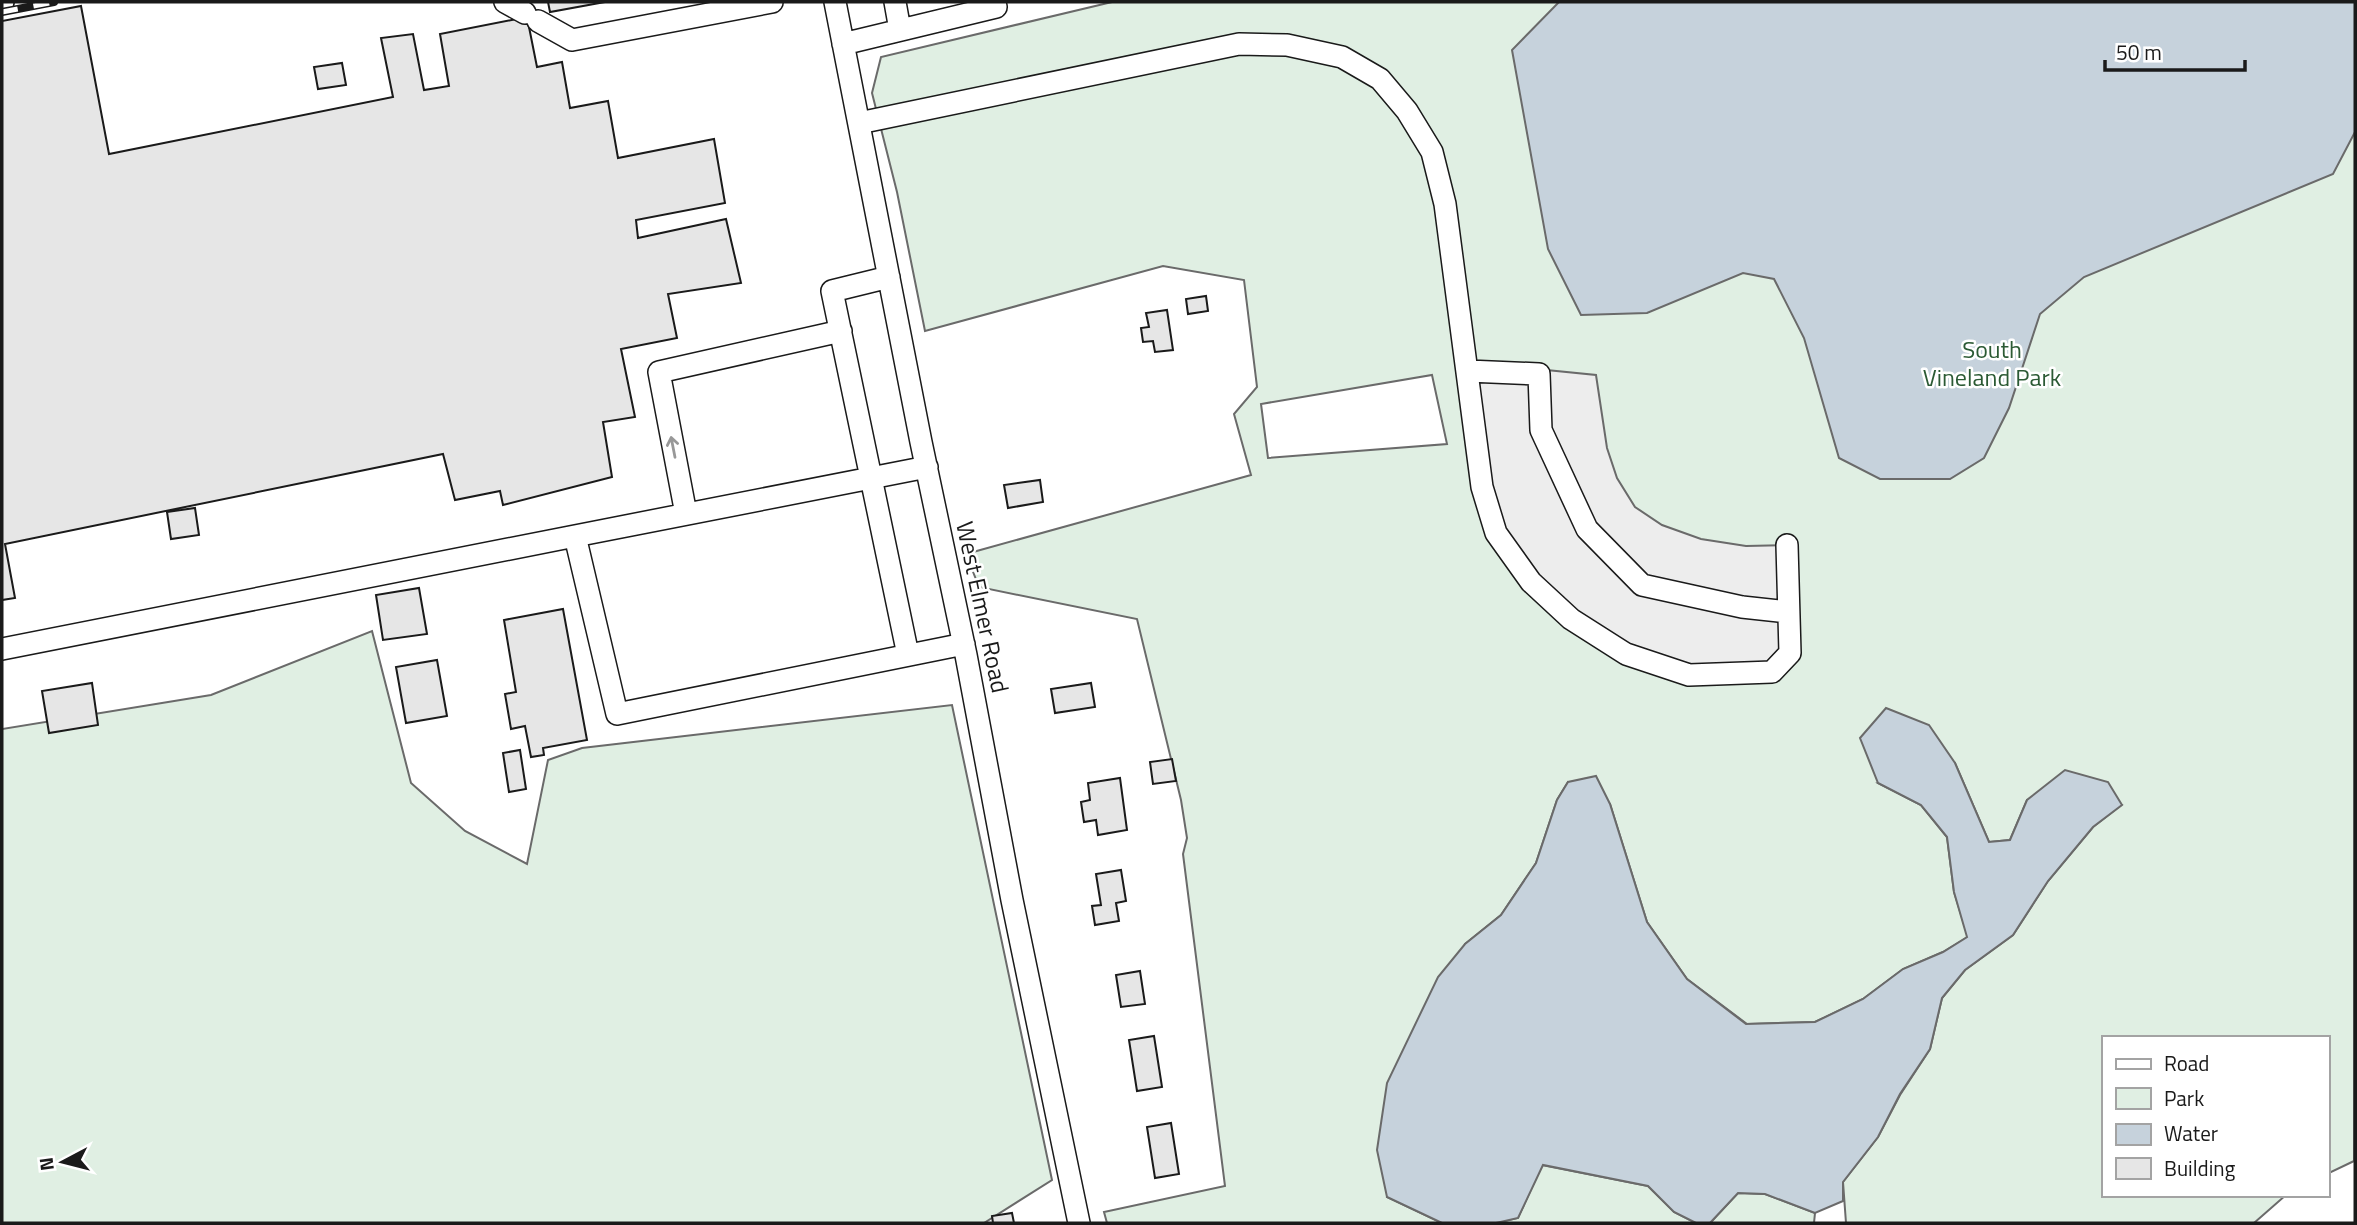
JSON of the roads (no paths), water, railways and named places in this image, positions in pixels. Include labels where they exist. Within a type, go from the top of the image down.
[{"type":"street","points":[[505,2],[572,40],[772,2]]},
{"type":"street","name":"West Elmer Road","points":[[835,2],[964,644],[1012,900],[1079,1223]]},
{"type":"street","points":[[895,2],[900,30]]},
{"type":"street","points":[[843,44],[996,7],[995,2]]},
{"type":"street","points":[[859,123],[1239,44],[1287,45],[1342,57],[1380,79],[1407,111],[1432,152],[1445,204],[1482,487],[1496,533],[1531,583],[1571,619],[1626,654],[1689,676],[1772,672],[1790,653],[1787,545]]},
{"type":"street","points":[[889,277],[832,291],[908,655]]},
{"type":"street","points":[[685,514],[659,372],[841,331]]},
{"type":"street","points":[[1468,371],[1539,374],[1541,430],[1587,529],[1642,585],[1742,607],[1788,612]]},
{"type":"street","points":[[2,649],[927,467]]},
{"type":"street","points":[[575,536],[617,714],[964,644]]},
{"type":"water","points":[[1559,2],[2355,2],[2355,132],[2333,174],[2084,277],[2040,314],[2009,408],[1984,458],[1950,479],[1880,479],[1839,458],[1804,338],[1774,279],[1743,273],[1647,313],[1581,315],[1548,249],[1512,50]]},
{"type":"water","points":[[1886,708],[1929,725],[1955,763],[1989,842],[2010,840],[2027,800],[2065,770],[2108,782],[2122,805],[2093,827],[2048,881],[2013,935],[1965,970],[1942,998],[1930,1049],[1900,1094],[1878,1137],[1843,1182],[1843,1201],[1815,1213],[1765,1194],[1738,1193],[1710,1223],[1696,1223],[1674,1212],[1648,1186],[1543,1165],[1518,1218],[1496,1223],[1442,1223],[1387,1197],[1377,1150],[1387,1083],[1438,977],[1465,944],[1501,915],[1536,863],[1557,800],[1568,782],[1596,776],[1610,804],[1647,922],[1687,979],[1746,1024],[1815,1022],[1863,999],[1903,969],[1943,952],[1967,937],[1954,892],[1947,837],[1921,805],[1878,783],[1860,738]]},
{"type":"railway","points":[[2,12],[54,2]]},
{"type":"park label","name":"South Vineland Park","points":[[1992,363]]}]
